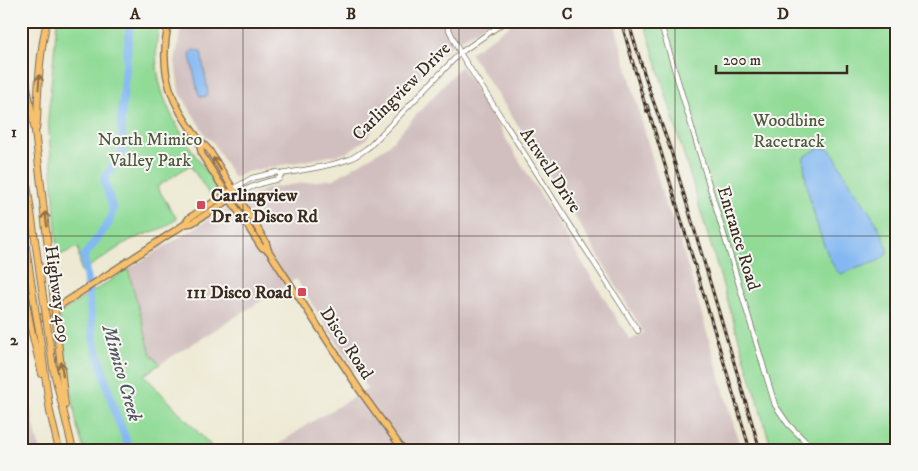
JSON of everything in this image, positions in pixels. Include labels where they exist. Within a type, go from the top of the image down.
[{"type":"highway","points":[[35,131],[38,121],[41,46],[47,21]]},
{"type":"highway","points":[[21,53],[35,131],[65,391],[66,416]]},
{"type":"highway","name":"Highway 409","points":[[21,142],[54,368],[73,450]]},
{"type":"highway","name":"Highway 409","points":[[21,214],[50,412],[59,450]]},
{"type":"highway","points":[[21,275],[50,412]]},
{"type":"main road","name":"Disco Road","points":[[169,21],[164,61],[169,86],[177,108],[199,141],[209,150],[266,242],[268,250],[356,384],[403,450]]},
{"type":"main road","name":"Disco Road","points":[[199,141],[202,155],[261,247],[268,250]]},
{"type":"main road","name":"Carlingview Drive","points":[[21,331],[185,224],[192,223],[228,196],[233,189]]},
{"type":"main road","name":"Carlingview Drive","points":[[228,196],[237,195]]},
{"type":"street","name":"Attwell Drive","points":[[445,21],[460,53],[638,331]]},
{"type":"street","name":"Carlingview Drive","points":[[233,189],[252,178],[277,172],[281,174],[336,163],[360,153],[375,141],[460,53],[506,21]]},
{"type":"street","name":"Entrance Road","points":[[660,21],[775,405],[788,424],[814,450]]},
{"type":"street","name":"Carlingview Drive","points":[[237,195],[254,185],[279,178],[281,174]]},
{"type":"shaded area","points":[[182,21],[491,21],[449,47],[397,101],[365,140],[346,153],[246,172],[234,178],[179,91],[175,61]]},
{"type":"shaded area","points":[[516,21],[614,21],[665,204],[676,226],[741,450],[270,450],[310,423],[367,389],[296,279],[160,364],[151,354],[128,269],[229,207],[269,188],[334,179],[388,146],[461,66],[630,340],[644,333],[590,241],[521,130],[470,53]]},
{"type":"shaded area","points":[[21,371],[40,450],[21,450]]},
{"type":"green space","name":"North Mimico Valley Park","points":[[57,21],[129,21],[124,61],[127,65],[132,21],[160,21],[156,46],[157,69],[162,90],[179,130],[217,188],[216,194],[211,197],[190,165],[157,187],[177,219],[165,227],[130,240],[81,272],[78,247],[58,256],[48,118]]},
{"type":"green space","name":"Woodbine Racetrack","points":[[644,21],[897,21],[897,450],[772,450]]},
{"type":"green space","points":[[128,269],[151,354],[160,364],[144,375],[215,450],[84,450],[77,426],[59,314]]},
{"type":"water","points":[[194,50],[201,52],[208,92],[207,96],[202,97],[198,92],[190,56]]},
{"type":"water","points":[[817,149],[830,150],[834,154],[876,223],[886,245],[887,254],[878,261],[840,274],[827,253],[821,237],[810,200],[804,168],[804,157]]},
{"type":"waterway","name":"Mimico Creek","points":[[130,21],[121,121],[123,146],[119,161],[111,168],[104,180],[113,209],[109,223],[84,256],[94,341],[115,412],[130,450]]},
{"type":"railway","points":[[621,21],[647,112]]},
{"type":"railway","points":[[628,21],[671,151],[760,450]]},
{"type":"railway","points":[[647,105],[750,450]]},
{"type":"place","name":"Carlingview Dr at Disco Rd","points":[[201,205]]},
{"type":"place","name":"111 Disco Road","points":[[302,292]]}]
